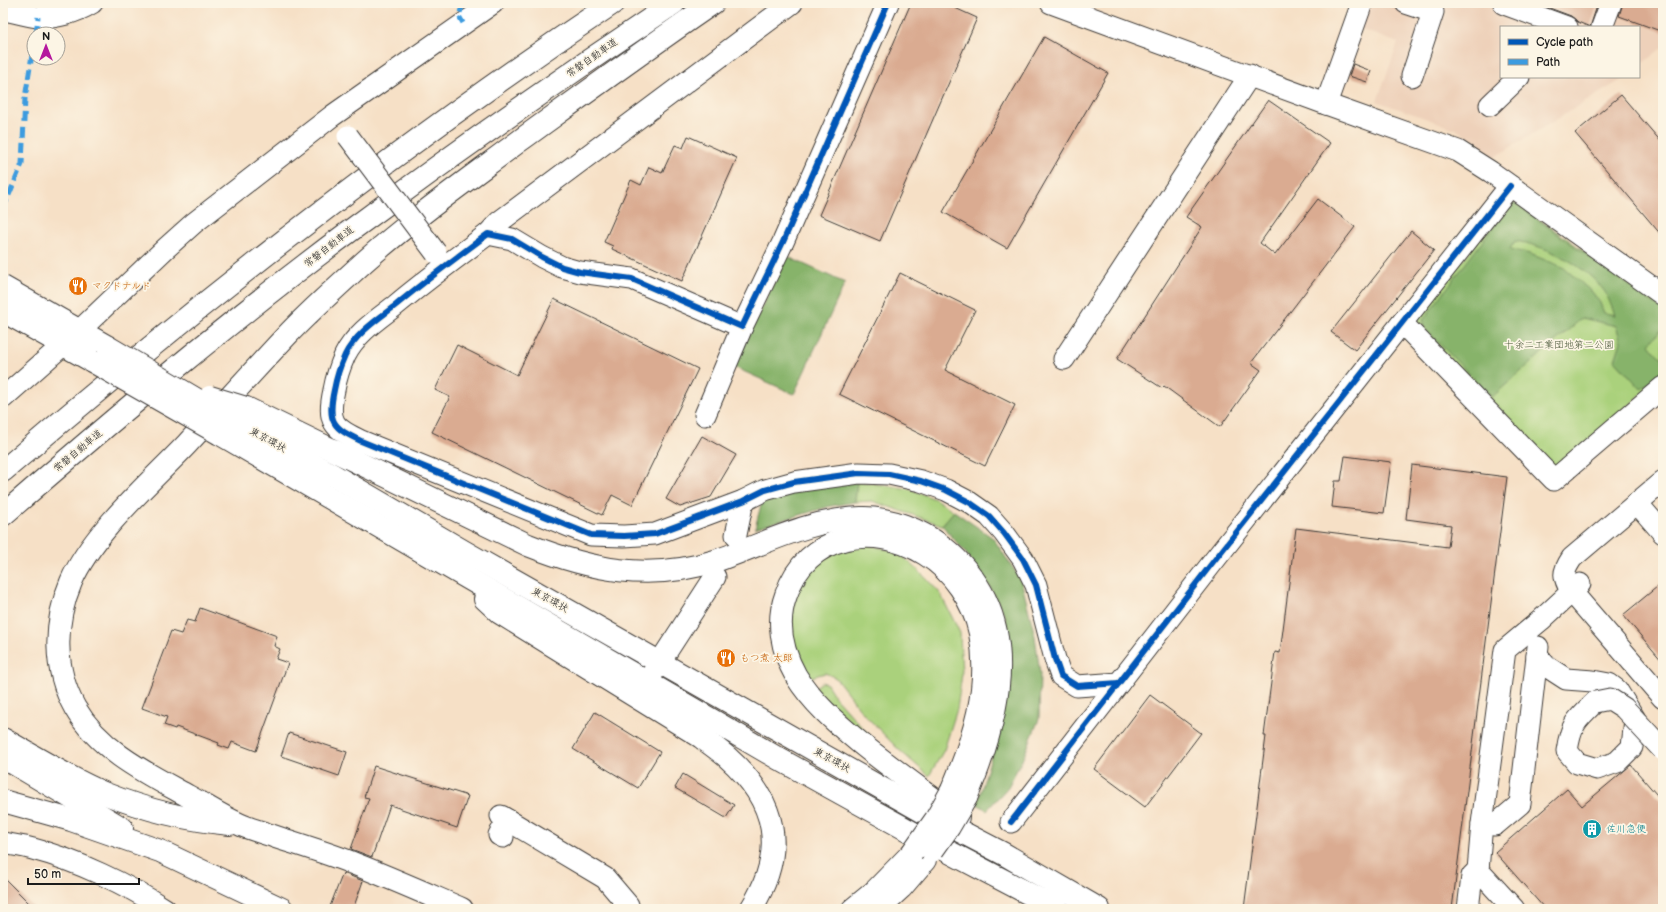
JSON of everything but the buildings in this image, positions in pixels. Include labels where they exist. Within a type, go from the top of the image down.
[{"type":"highway","points":[[3,471],[192,312],[335,201],[462,108],[613,3]]},
{"type":"highway","name":"常磐自動車道","points":[[3,515],[84,445],[214,338],[353,229],[477,138],[674,3]]},
{"type":"highway","points":[[462,909],[354,863],[239,824],[140,770],[104,743],[88,726],[74,707],[60,666],[58,642],[59,621],[64,599],[72,579],[83,559],[110,524],[240,387],[291,330],[366,260],[427,210],[502,154],[633,58],[713,3]]},
{"type":"highway","name":"東京環状","points":[[3,287],[80,330],[233,421],[457,570],[813,778],[913,833],[1058,909]]},
{"type":"highway","name":"東京環状","points":[[3,311],[92,361],[233,421],[333,476],[927,814],[1004,854],[1099,909]]},
{"type":"highway","points":[[233,421],[528,545],[560,558],[586,565],[630,572],[662,572],[714,561],[811,525],[846,519],[863,518],[883,520],[923,534],[955,557],[968,570],[980,587],[988,605],[998,640],[999,677],[998,696],[994,717],[985,751],[959,794],[936,819],[919,857],[901,888],[878,909]]},
{"type":"highway","points":[[3,464],[58,424]]},
{"type":"highway","points":[[959,794],[980,705],[983,680],[980,634],[975,614],[956,581],[926,554],[910,546],[890,539],[868,536],[850,538],[832,543],[816,552],[799,569],[789,584],[783,602],[780,619],[782,639],[787,658],[804,687],[826,714],[887,765],[934,798],[1004,854]]},
{"type":"highway","points":[[457,570],[500,614],[701,737],[727,757],[747,777],[768,812],[772,834],[772,854],[768,874],[761,893],[751,909]]},
{"type":"highway","points":[[3,739],[65,774],[105,794],[156,811],[198,821],[239,824]]},
{"type":"highway","points":[[3,757],[160,851],[282,909]]},
{"type":"highway","points":[[3,801],[71,820],[160,851]]},
{"type":"highway","points":[[853,909],[919,857]]},
{"type":"street","points":[[3,10],[38,17],[56,17],[82,9],[92,3]]},
{"type":"street","points":[[3,398],[62,344],[80,330],[194,223],[332,116],[493,3]]},
{"type":"street","points":[[792,3],[499,222],[488,234],[440,259],[360,334],[345,355],[336,382],[331,404],[332,418],[343,432],[591,535],[624,536],[655,534],[743,501],[765,490],[794,482],[859,473],[889,474],[921,481],[946,490],[969,502],[989,516],[1004,533],[1023,559],[1036,585],[1055,659],[1061,676],[1077,686],[1119,683]]},
{"type":"street","points":[[706,415],[742,327],[783,242],[888,3]]},
{"type":"street","points":[[1051,3],[1458,151],[1510,186],[1663,295]]},
{"type":"street","points":[[1326,104],[1362,3]]},
{"type":"street","points":[[1504,3],[1564,26]]},
{"type":"street","points":[[1607,26],[1611,3]]},
{"type":"street","points":[[1412,4],[1433,12],[1412,76]]},
{"type":"street","points":[[1064,359],[1250,75]]},
{"type":"street","points":[[1490,105],[1518,78]]},
{"type":"street","points":[[332,116],[440,259]]},
{"type":"street","points":[[1011,822],[1217,556],[1510,186]]},
{"type":"street","points":[[488,234],[512,239],[562,267],[580,272],[637,281],[742,327]]},
{"type":"street","points":[[1402,323],[1554,480],[1663,387]]},
{"type":"street","points":[[1663,482],[1572,558],[1565,569],[1564,578],[1576,588],[1595,609],[1663,698]]},
{"type":"street","points":[[736,535],[743,501]]},
{"type":"street","points":[[1637,503],[1663,533]]},
{"type":"street","points":[[647,682],[715,577]]},
{"type":"street","points":[[1468,909],[1472,876],[1478,870],[1482,824],[1505,650],[1576,588]]},
{"type":"street","points":[[1482,824],[1495,825],[1520,804],[1541,620]]},
{"type":"street","points":[[1537,656],[1546,666],[1566,679],[1609,684],[1617,690],[1635,719],[1632,747],[1617,762],[1597,769],[1577,763],[1567,750],[1570,732],[1578,718],[1595,702],[1610,699],[1624,708],[1663,750]]},
{"type":"street","points":[[504,824],[605,878],[628,905],[628,909]]},
{"type":"street","points":[[3,843],[33,848],[79,865],[121,884],[165,909]]},
{"type":"street","points":[[1478,870],[1514,909]]},
{"type":"shaded area","points":[[1368,3],[1663,3],[1663,47],[1640,65],[1640,26],[1500,26],[1500,78],[1624,78],[1490,160],[1482,155],[1480,143],[1453,128],[1377,101],[1398,43],[1360,29]]},
{"type":"green space","name":"十余二工業団地第二公園","points":[[1514,201],[1663,307],[1663,376],[1558,467],[1550,466],[1414,321],[1508,203]]},
{"type":"green space","points":[[1515,203],[1663,310],[1663,331],[1660,331],[1649,344],[1658,355],[1663,358],[1663,371],[1641,389],[1615,360],[1621,342],[1616,326],[1582,318],[1492,397],[1424,328],[1423,320],[1509,206]],"holes":[[[1515,241],[1553,252],[1565,258],[1587,273],[1605,292],[1615,315],[1604,313],[1600,303],[1593,293],[1563,267],[1530,254],[1510,249]]]},
{"type":"green space","points":[[786,256],[845,283],[794,394],[734,367]]},
{"type":"green space","points":[[857,481],[910,489],[935,499],[954,511],[942,525],[872,501],[855,502]]},
{"type":"green space","points":[[857,481],[855,502],[831,506],[755,528],[762,501],[810,484]]},
{"type":"green space","points":[[954,511],[993,538],[1021,580],[1035,636],[1040,673],[1039,719],[1024,756],[1008,787],[987,810],[977,804],[997,737],[1011,654],[1005,616],[989,586],[965,552],[942,525]]},
{"type":"green space","points":[[865,544],[898,552],[918,570],[940,593],[960,633],[962,674],[957,709],[944,750],[929,776],[898,749],[863,713],[836,678],[825,673],[808,678],[793,652],[790,598],[809,570],[831,552]]},
{"type":"green space","points":[[822,682],[827,684],[835,697],[888,756],[814,688]]},
{"type":"marked path","points":[[463,3],[459,16],[463,23]]},
{"type":"marked path","points":[[37,26],[38,17]]},
{"type":"marked path","points":[[3,209],[22,164],[25,98],[30,66]]},
{"type":"cycle path","points":[[888,3],[783,242],[742,327],[632,279],[580,272],[562,267],[512,239],[488,234],[375,321],[349,347],[341,364],[332,401],[331,410],[334,423],[338,428],[361,441],[591,535],[624,536],[655,534],[743,501],[765,490],[794,482],[859,473],[889,474],[921,481],[946,490],[969,502],[989,516],[1004,533],[1023,559],[1036,585],[1055,659],[1061,676],[1077,686],[1119,683]]},
{"type":"cycle path","points":[[1011,822],[1213,562],[1510,186]]},
{"type":"place","name":"マクドナルド","points":[[78,286]]},
{"type":"place","name":"もつ煮 太郎","points":[[726,658]]},
{"type":"place","name":"佐川急便","points":[[1592,829]]}]
